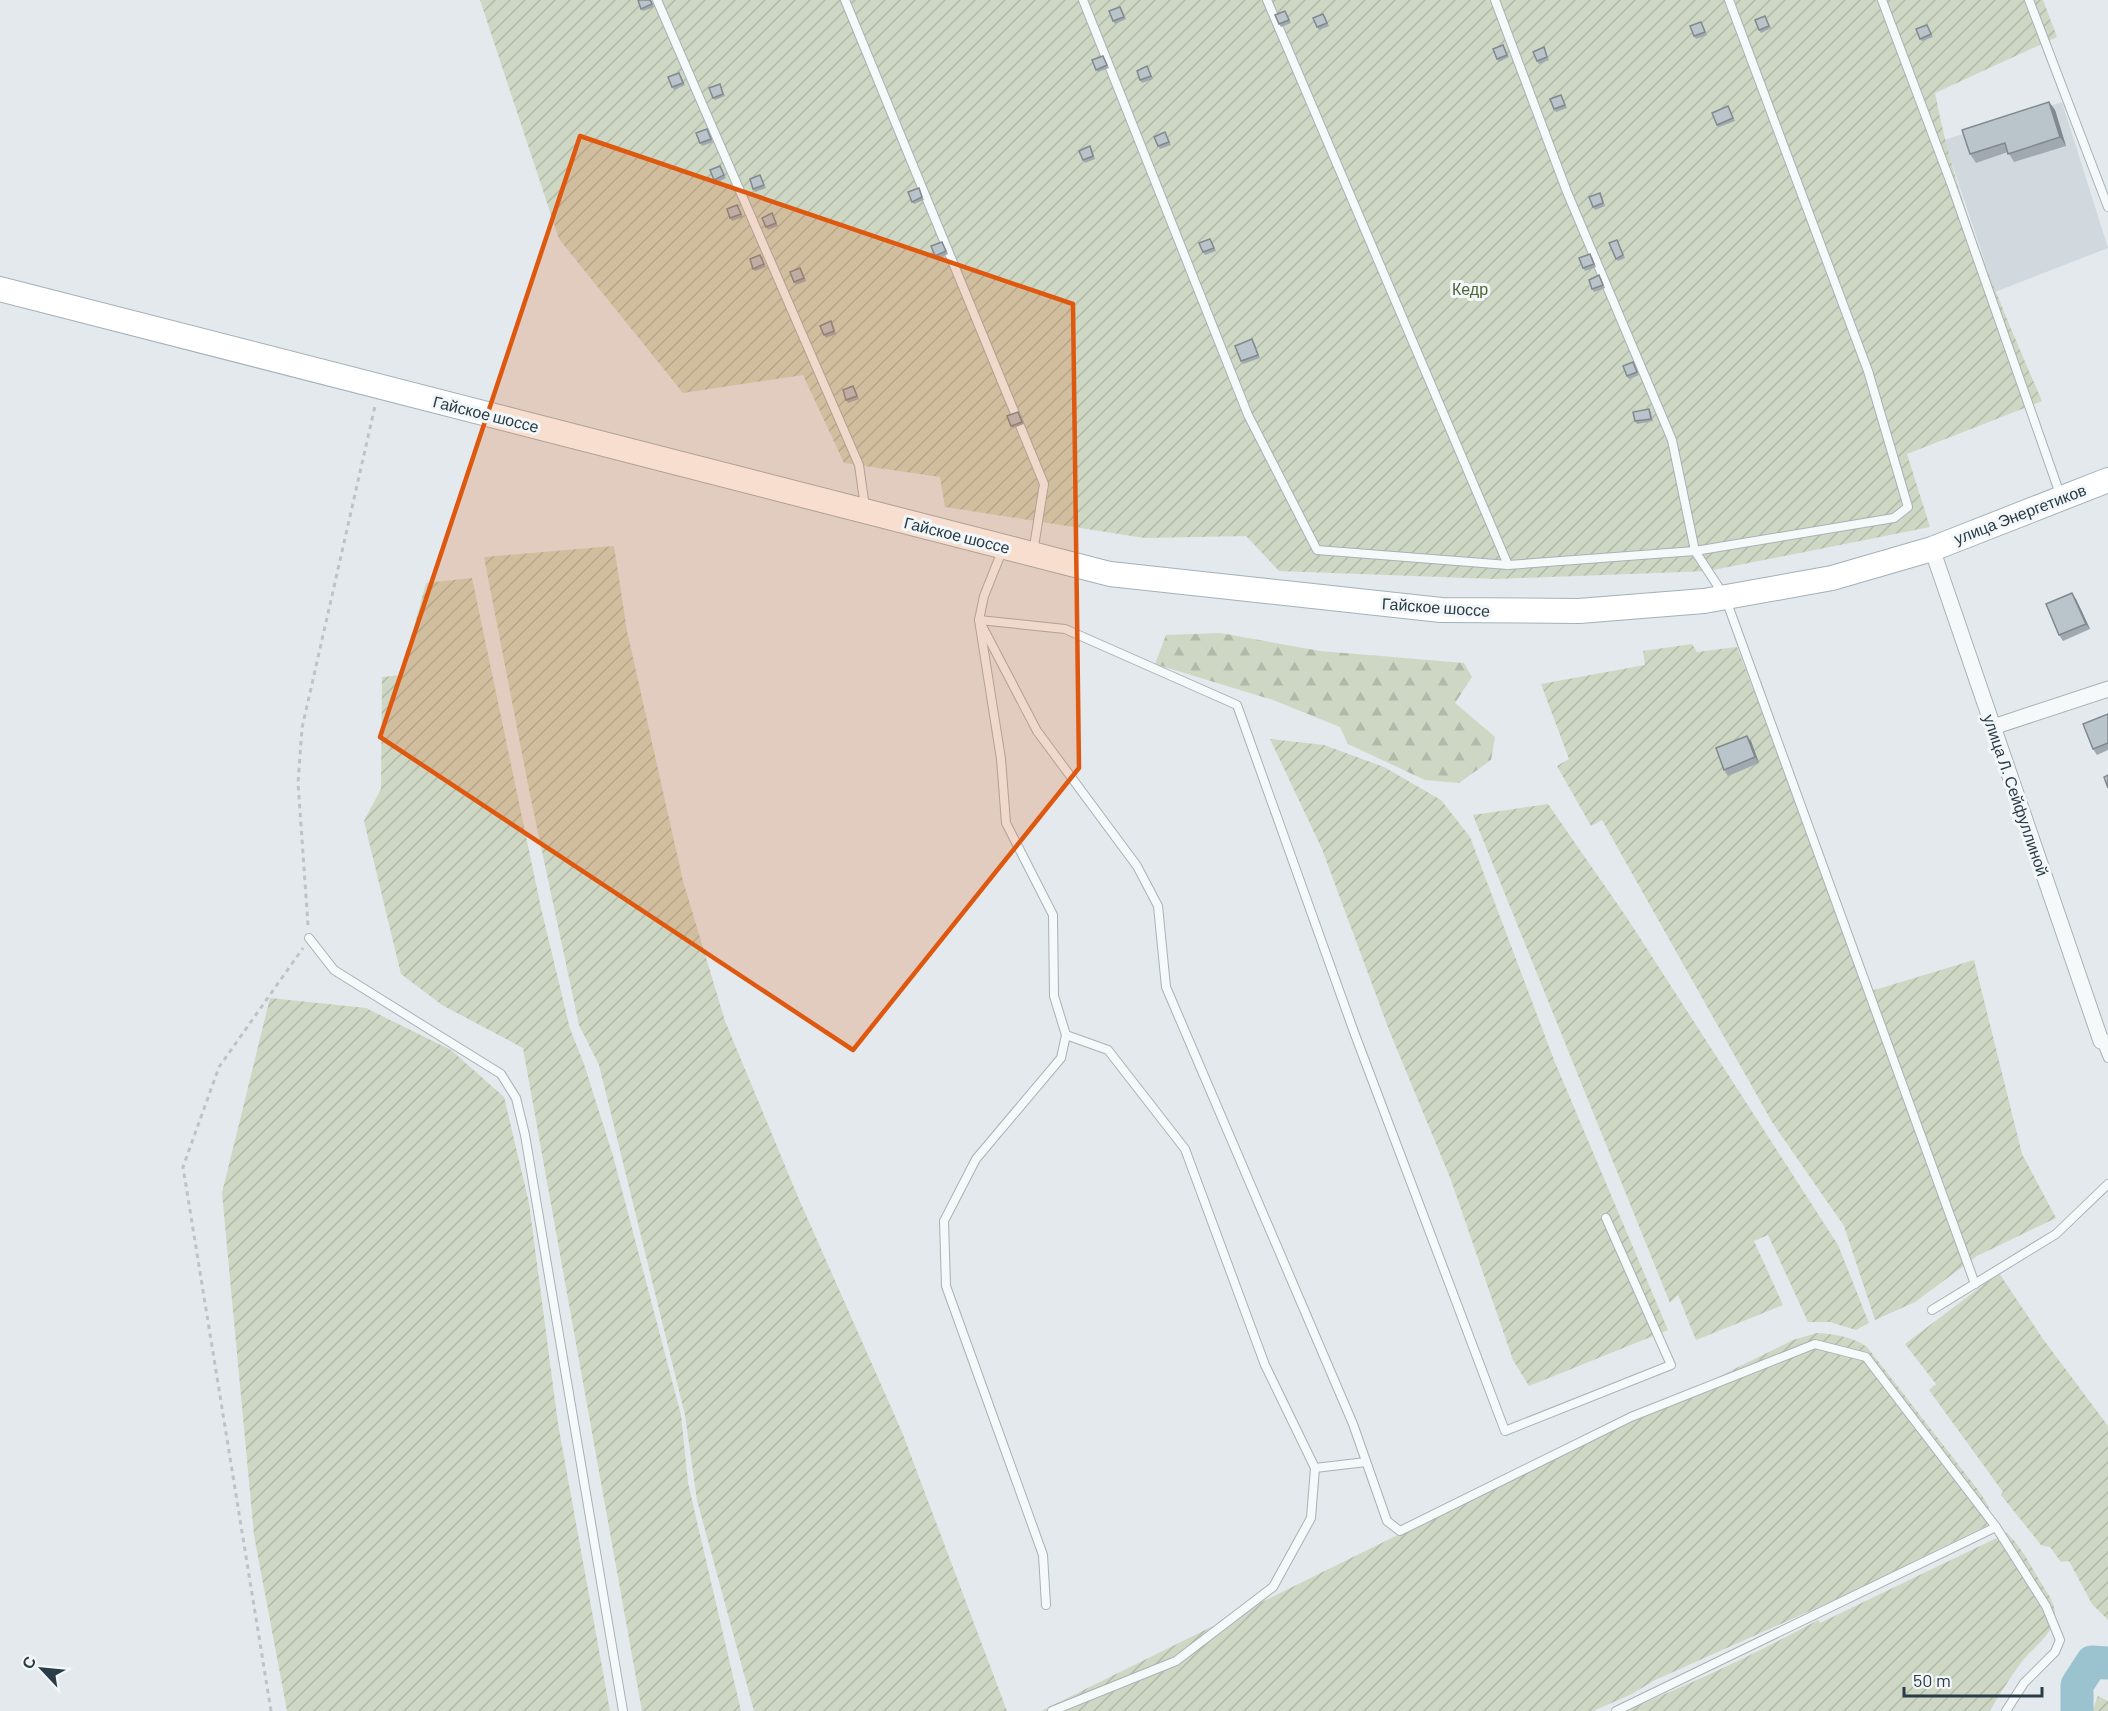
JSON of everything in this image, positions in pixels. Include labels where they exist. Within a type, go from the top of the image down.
[{"type":"main road","name":"Гайское шоссе","points":[[0,289],[1110,574],[1441,610],[1579,611],[1704,601],[1832,578],[1932,549]]},
{"type":"main road","name":"улица Энергетиков","points":[[1932,549],[2108,480]]},
{"type":"street","name":"улица Л. Сейфуллиной","points":[[1932,549],[2104,1042]]},
{"type":"street","points":[[1993,728],[2108,689]]},
{"type":"lane","points":[[657,0],[859,465],[865,511]]},
{"type":"lane","points":[[845,0],[1044,484],[1033,554]]},
{"type":"lane","points":[[1083,0],[1248,415],[1317,550],[1508,565],[1695,551],[1894,518],[1908,507],[1868,371],[1729,0]]},
{"type":"lane","points":[[1267,0],[1508,565]]},
{"type":"lane","points":[[1495,0],[1567,192],[1672,440],[1695,551],[1725,597],[1975,1284]]},
{"type":"lane","points":[[1882,0],[1952,186],[2061,498]]},
{"type":"lane","points":[[2029,0],[2108,207]]},
{"type":"lane","points":[[1004,547],[984,596],[979,620],[1001,759],[1006,823],[1053,915],[1054,996],[1066,1035],[1062,1058],[976,1159],[944,1221],[946,1286],[1043,1555],[1046,1605]]},
{"type":"lane","points":[[979,620],[1065,630],[1237,705],[1354,1032],[1505,1431],[1671,1365],[1606,1218]]},
{"type":"lane","points":[[979,620],[1037,732],[1137,866],[1158,906],[1166,987],[1353,1425],[1387,1521],[1400,1531],[1631,1417],[1815,1344],[1866,1358],[1996,1527],[2046,1605],[2060,1640],[2055,1652],[2024,1683],[2006,1711]]},
{"type":"lane","points":[[309,938],[334,970],[501,1074],[516,1098],[527,1147],[623,1711]]},
{"type":"lane","points":[[1052,1711],[1176,1661],[1274,1587],[1311,1518],[1315,1468],[1265,1365],[1185,1149],[1108,1050],[1066,1035]]},
{"type":"lane","points":[[2104,1042],[2108,1058]]},
{"type":"lane","points":[[1932,1310],[2056,1234],[2108,1184]]},
{"type":"lane","points":[[1315,1468],[1366,1462]]},
{"type":"lane","points":[[1616,1711],[1996,1527]]},
{"type":"path","points":[[271,1711],[183,1167],[219,1067],[309,938],[298,783],[302,728],[379,387]]},
{"type":"highlighted area","points":[[580,136],[1073,304],[1079,768],[853,1050],[380,737]]},
{"type":"shaded area","points":[[2062,102],[2108,248],[1995,292],[1944,140]]},
{"type":"green space","name":"Кедр","points":[[480,0],[2043,0],[2057,37],[1935,93],[1966,211],[2010,326],[2042,401],[1907,454],[1930,527],[1708,571],[1496,579],[1279,571],[1246,536],[1145,538],[945,507],[940,477],[844,463],[803,375],[683,393],[559,239]]},
{"type":"green space","points":[[614,546],[627,631],[683,881],[725,1021],[798,1197],[902,1432],[1007,1711],[754,1711],[697,1500],[685,1415],[599,1065],[579,1025],[530,795],[484,557]]},
{"type":"green space","points":[[472,578],[541,908],[570,1029],[584,1064],[613,1156],[681,1415],[688,1483],[741,1711],[642,1711],[523,1048],[442,1005],[401,974],[364,821],[381,789],[382,677],[401,675],[426,583]]},
{"type":"green space","points":[[1220,633],[1320,651],[1464,663],[1472,677],[1455,703],[1495,737],[1491,760],[1459,783],[1425,780],[1348,744],[1340,727],[1273,700],[1155,664],[1166,635]]},
{"type":"green space","points":[[1692,644],[1697,652],[1737,647],[1868,992],[1974,960],[2022,1154],[2056,1218],[1977,1256],[1915,1302],[1875,1320],[1844,1226],[1772,1122],[1602,820],[1591,826],[1557,766],[1569,759],[1541,684],[1645,665],[1643,651]]},
{"type":"green space","points":[[1270,739],[1324,745],[1384,767],[1441,800],[1470,837],[1554,1060],[1668,1330],[1529,1386],[1513,1360],[1451,1180],[1389,1030],[1322,849]]},
{"type":"green space","points":[[1548,804],[1627,918],[1838,1245],[1869,1323],[1856,1330],[1830,1322],[1808,1322],[1768,1235],[1754,1241],[1783,1305],[1696,1340],[1678,1295],[1670,1303],[1473,815]]},
{"type":"green space","points":[[270,998],[366,1008],[451,1050],[504,1097],[529,1203],[558,1424],[610,1711],[287,1711],[254,1535],[222,1193]]},
{"type":"green space","points":[[1999,1273],[2043,1339],[2108,1426],[2108,1620],[2092,1604],[2069,1561],[2061,1562],[2050,1547],[2041,1545],[2001,1495],[2003,1492],[1929,1390],[1936,1384],[1905,1344]]},
{"type":"green space","points":[[1817,1333],[1843,1337],[1867,1347],[1984,1499],[1990,1512],[1986,1526],[1884,1578],[1655,1680],[1632,1694],[1593,1711],[1041,1711],[1793,1340]]},
{"type":"green space","points":[[2007,1533],[2024,1555],[2049,1596],[2054,1606],[2055,1616],[2050,1630],[2020,1664],[1990,1711],[1628,1711],[1728,1666],[1818,1620],[1820,1623]]},
{"type":"green space","points":[[2098,1696],[2108,1701],[2108,1711],[2092,1711]]},
{"type":"building","points":[[638,0],[650,0],[652,4],[641,9]]},
{"type":"building","points":[[1120,7],[1124,17],[1113,21],[1109,11]]},
{"type":"building","points":[[1285,11],[1289,20],[1279,24],[1275,15]]},
{"type":"building","points":[[1323,14],[1327,23],[1317,27],[1313,18]]},
{"type":"building","points":[[1765,16],[1769,26],[1759,30],[1755,20]]},
{"type":"building","points":[[1701,22],[1705,32],[1694,36],[1690,26]]},
{"type":"building","points":[[1927,25],[1931,34],[1920,39],[1916,29]]},
{"type":"building","points":[[1503,45],[1507,55],[1497,59],[1493,49]]},
{"type":"building","points":[[1544,47],[1547,57],[1537,61],[1533,52]]},
{"type":"building","points":[[1103,56],[1107,65],[1096,70],[1092,60]]},
{"type":"building","points":[[1147,66],[1151,76],[1140,80],[1137,71]]},
{"type":"building","points":[[679,73],[683,83],[672,87],[668,77]]},
{"type":"building","points":[[720,84],[723,94],[713,98],[709,88]]},
{"type":"building","points":[[1561,95],[1565,105],[1554,109],[1550,99]]},
{"type":"building","points":[[2049,102],[2060,137],[2008,154],[2005,143],[1970,154],[1962,130]]},
{"type":"building","points":[[1728,106],[1733,118],[1717,125],[1712,113]]},
{"type":"building","points":[[707,129],[711,139],[700,143],[696,133]]},
{"type":"building","points":[[1165,132],[1169,142],[1158,146],[1154,137]]},
{"type":"building","points":[[1090,146],[1093,156],[1083,160],[1079,151]]},
{"type":"building","points":[[720,166],[724,175],[714,180],[710,170]]},
{"type":"building","points":[[760,175],[764,185],[753,189],[750,179]]},
{"type":"building","points":[[919,188],[922,197],[912,202],[908,192]]},
{"type":"building","points":[[1600,193],[1603,203],[1593,207],[1589,197]]},
{"type":"building","points":[[737,205],[741,214],[730,218],[727,209]]},
{"type":"building","points":[[772,213],[776,223],[766,227],[762,218]]},
{"type":"building","points":[[1210,239],[1214,248],[1203,252],[1199,243]]},
{"type":"building","points":[[1617,240],[1623,255],[1616,259],[1609,243]]},
{"type":"building","points":[[942,242],[946,251],[935,256],[931,246]]},
{"type":"building","points":[[1590,254],[1594,264],[1583,268],[1579,258]]},
{"type":"building","points":[[760,255],[764,264],[753,269],[750,259]]},
{"type":"building","points":[[800,268],[804,278],[794,282],[790,272]]},
{"type":"building","points":[[1599,275],[1603,285],[1592,289],[1589,280]]},
{"type":"building","points":[[831,321],[834,331],[824,335],[820,326]]},
{"type":"building","points":[[1252,339],[1258,355],[1241,361],[1235,346]]},
{"type":"building","points":[[1633,362],[1637,372],[1627,376],[1623,366]]},
{"type":"building","points":[[853,386],[857,396],[846,400],[843,390]]},
{"type":"building","points":[[1649,409],[1651,419],[1635,421],[1633,412]]},
{"type":"building","points":[[1018,412],[1022,422],[1011,426],[1007,416]]},
{"type":"building","points":[[2072,593],[2086,624],[2059,635],[2046,604]]},
{"type":"building","points":[[2108,714],[2108,743],[2093,749],[2083,724]]},
{"type":"building","points":[[1747,736],[1755,757],[1724,770],[1716,748]]},
{"type":"building","points":[[2108,775],[2108,788],[2104,777]]},
{"type":"waterway","points":[[2077,1711],[2077,1685],[2092,1662],[2108,1663]]}]
